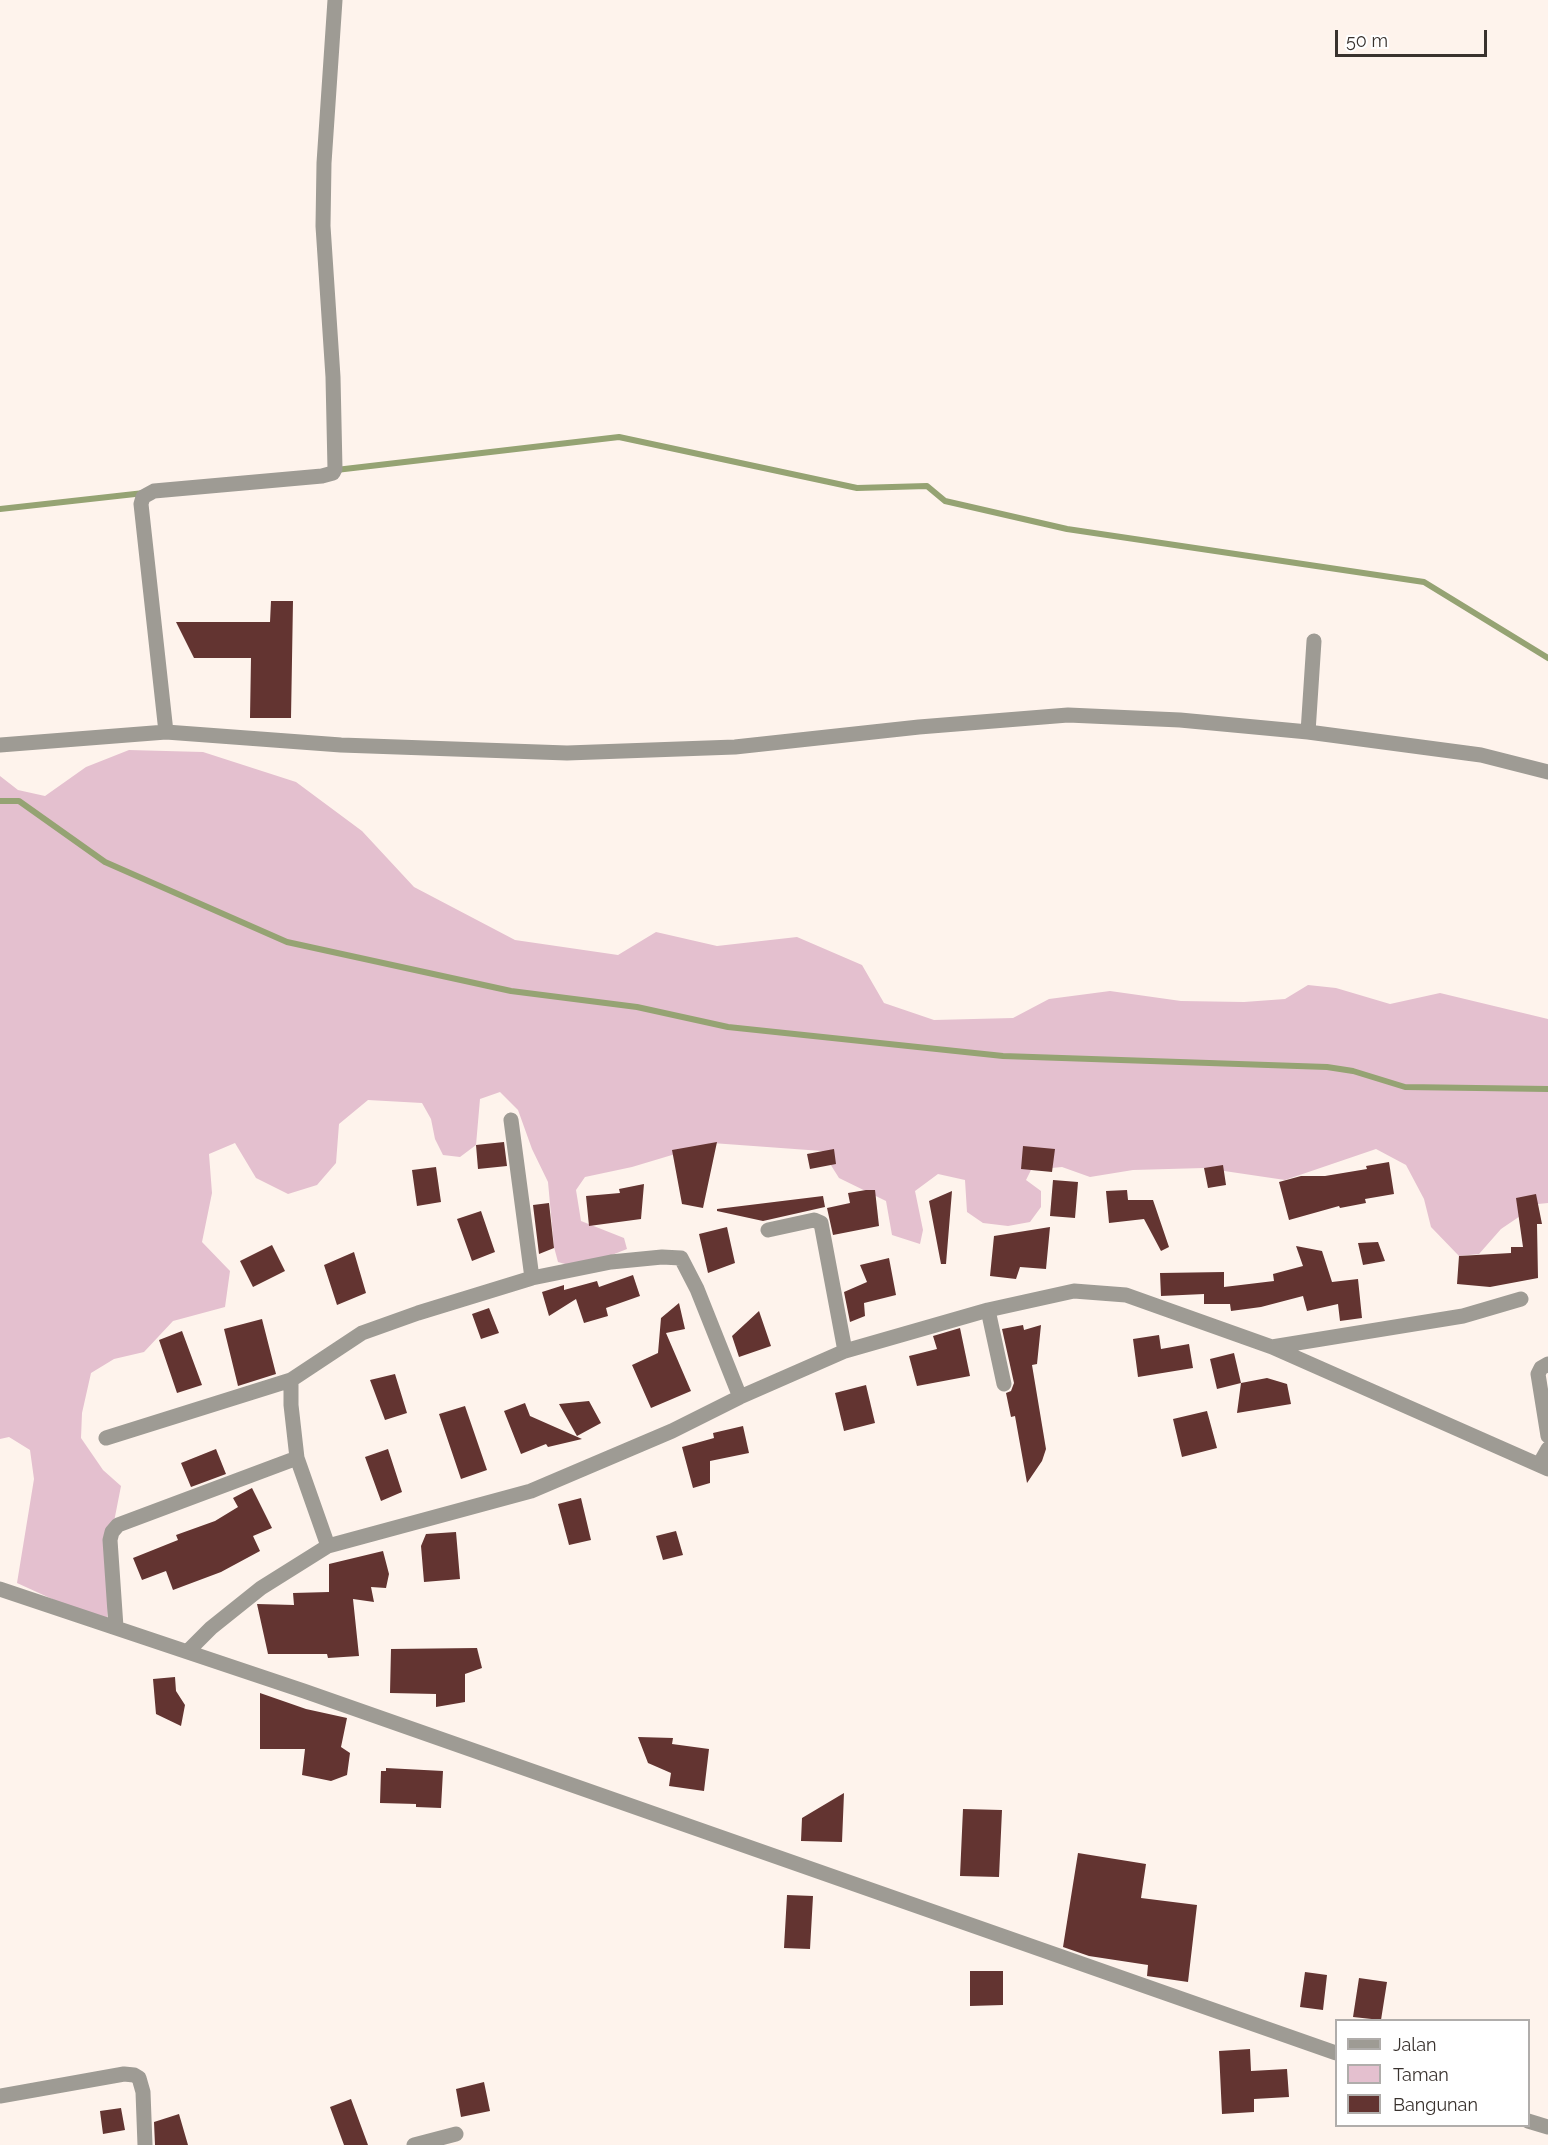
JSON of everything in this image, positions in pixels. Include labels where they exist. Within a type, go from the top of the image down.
[{"type":"street","points":[[166,732],[141,504],[143,497],[154,491],[322,476],[333,473],[335,469],[333,377],[323,226],[324,163],[335,0]]},
{"type":"street","points":[[1308,732],[1314,641]]},
{"type":"street","points":[[0,746],[166,732],[341,745],[567,753],[735,747],[919,727],[1068,715],[1180,720],[1308,732],[1481,755],[1548,771]]},
{"type":"street","points":[[511,1120],[532,1278]]},
{"type":"street","points":[[768,1230],[814,1220],[821,1223],[846,1351]]},
{"type":"street","points":[[106,1438],[291,1380],[362,1333],[418,1313],[532,1278],[611,1262],[662,1257],[681,1258],[697,1289],[740,1397]]},
{"type":"street","points":[[188,1651],[211,1628],[261,1588],[328,1546],[531,1491],[672,1431],[740,1397],[846,1351],[988,1310],[1074,1291],[1126,1295],[1272,1347],[1544,1467],[1548,1449]]},
{"type":"street","points":[[1272,1347],[1441,1320],[1521,1299]]},
{"type":"street","points":[[988,1310],[1004,1384]]},
{"type":"street","points":[[1548,1364],[1541,1368],[1538,1374],[1548,1436]]},
{"type":"street","points":[[291,1380],[291,1405],[297,1458],[328,1546]]},
{"type":"street","points":[[116,1627],[110,1540],[112,1532],[118,1525],[297,1458]]},
{"type":"street","points":[[0,1589],[188,1651],[1335,2053]]},
{"type":"street","points":[[0,2096],[124,2074],[134,2075],[139,2079],[142,2092],[146,2145]]},
{"type":"street","points":[[1530,2122],[1548,2127]]},
{"type":"street","points":[[414,2145],[456,2134]]},
{"type":"green space","points":[[129,750],[203,752],[296,782],[362,831],[414,887],[515,940],[618,955],[656,932],[717,946],[797,937],[862,965],[884,1003],[934,1020],[1013,1018],[1049,999],[1110,991],[1181,1001],[1244,1002],[1285,999],[1308,985],[1336,988],[1390,1004],[1440,993],[1548,1019],[1548,1203],[1538,1204],[1501,1229],[1479,1254],[1459,1256],[1431,1227],[1424,1199],[1406,1165],[1376,1149],[1285,1180],[1204,1168],[1133,1170],[1090,1177],[1062,1167],[1031,1170],[1026,1180],[1041,1191],[1041,1207],[1030,1222],[1008,1226],[983,1223],[967,1212],[965,1180],[938,1174],[915,1191],[923,1230],[920,1244],[892,1235],[886,1201],[839,1178],[822,1151],[712,1143],[632,1167],[585,1177],[576,1190],[581,1221],[624,1238],[627,1249],[579,1268],[558,1262],[554,1247],[548,1182],[532,1149],[518,1110],[500,1092],[480,1099],[476,1145],[460,1157],[443,1155],[435,1139],[431,1119],[422,1103],[368,1100],[339,1124],[336,1163],[317,1185],[288,1194],[256,1178],[235,1143],[209,1154],[212,1193],[202,1242],[230,1271],[225,1307],[173,1321],[144,1352],[114,1359],[91,1373],[82,1413],[81,1438],[103,1470],[121,1486],[112,1532],[107,1624],[17,1583],[34,1479],[30,1450],[9,1437],[0,1439],[0,776],[18,790],[45,796],[86,767]]},
{"type":"building","points":[[271,601],[293,601],[291,718],[250,718],[251,658],[194,658],[176,622],[270,622]]},
{"type":"building","points":[[504,1142],[507,1166],[478,1169],[476,1145]]},
{"type":"building","points":[[717,1142],[703,1208],[682,1204],[672,1150]]},
{"type":"building","points":[[1023,1146],[1055,1149],[1052,1172],[1021,1169]]},
{"type":"building","points":[[834,1149],[836,1164],[810,1169],[807,1154]]},
{"type":"building","points":[[1389,1162],[1394,1194],[1365,1199],[1366,1203],[1340,1208],[1339,1206],[1289,1220],[1279,1182],[1301,1176],[1325,1176],[1367,1169],[1366,1166]]},
{"type":"building","points":[[1223,1165],[1226,1185],[1208,1188],[1204,1168]]},
{"type":"building","points":[[436,1167],[441,1202],[417,1206],[412,1170]]},
{"type":"building","points":[[1053,1180],[1078,1182],[1075,1218],[1050,1216]]},
{"type":"building","points":[[644,1184],[641,1219],[589,1226],[586,1196],[620,1193],[619,1189]]},
{"type":"building","points":[[875,1190],[879,1226],[833,1235],[827,1208],[850,1203],[848,1193]]},
{"type":"building","points":[[1127,1190],[1128,1200],[1153,1200],[1169,1247],[1161,1251],[1144,1219],[1109,1223],[1106,1191]]},
{"type":"building","points":[[952,1191],[946,1264],[941,1264],[929,1201]]},
{"type":"building","points":[[1536,1194],[1542,1224],[1537,1224],[1538,1278],[1490,1287],[1457,1284],[1459,1256],[1511,1253],[1511,1247],[1523,1247],[1516,1198]]},
{"type":"building","points":[[823,1196],[825,1207],[763,1221],[717,1211],[717,1209]]},
{"type":"building","points":[[549,1203],[554,1248],[539,1254],[533,1205]]},
{"type":"building","points":[[481,1211],[495,1252],[472,1261],[457,1219]]},
{"type":"building","points":[[727,1227],[735,1263],[708,1273],[699,1234]]},
{"type":"building","points":[[1050,1227],[1046,1269],[1020,1267],[1016,1279],[990,1276],[994,1236]]},
{"type":"building","points":[[1378,1242],[1385,1261],[1363,1265],[1358,1243]]},
{"type":"building","points":[[272,1245],[285,1271],[253,1287],[240,1261]]},
{"type":"building","points":[[1296,1246],[1322,1251],[1332,1282],[1358,1279],[1362,1318],[1340,1321],[1338,1304],[1307,1311],[1303,1296],[1261,1307],[1231,1311],[1230,1304],[1204,1304],[1204,1294],[1161,1296],[1160,1273],[1224,1272],[1224,1287],[1274,1281],[1273,1274],[1303,1266]]},
{"type":"building","points":[[354,1252],[366,1293],[337,1305],[324,1265]]},
{"type":"building","points":[[889,1258],[896,1295],[864,1303],[865,1316],[850,1322],[844,1292],[867,1282],[860,1265]]},
{"type":"building","points":[[633,1275],[640,1296],[606,1308],[608,1316],[584,1323],[576,1299],[549,1316],[542,1292],[564,1285],[564,1290],[597,1281],[599,1287]]},
{"type":"building","points":[[679,1303],[685,1329],[666,1333],[691,1391],[651,1408],[632,1365],[658,1353],[661,1318]]},
{"type":"building","points":[[489,1308],[499,1333],[481,1339],[472,1314]]},
{"type":"building","points":[[759,1311],[771,1346],[739,1357],[732,1336]]},
{"type":"building","points":[[262,1319],[276,1374],[238,1386],[224,1329]]},
{"type":"building","points":[[1023,1325],[1024,1330],[1041,1325],[1037,1364],[1032,1365],[1046,1449],[1042,1461],[1027,1483],[1015,1416],[1011,1417],[1006,1393],[1011,1391],[1014,1383],[1002,1329]]},
{"type":"building","points":[[960,1328],[970,1376],[917,1386],[909,1356],[937,1349],[933,1336]]},
{"type":"building","points":[[182,1331],[202,1385],[177,1393],[159,1340]]},
{"type":"building","points":[[1159,1335],[1161,1349],[1189,1344],[1193,1368],[1138,1377],[1133,1339]]},
{"type":"building","points":[[1234,1353],[1241,1383],[1217,1389],[1210,1359]]},
{"type":"building","points":[[395,1374],[407,1413],[385,1420],[370,1380]]},
{"type":"building","points":[[1267,1378],[1287,1384],[1291,1404],[1237,1413],[1241,1383]]},
{"type":"building","points":[[866,1385],[875,1423],[844,1431],[835,1393]]},
{"type":"building","points":[[589,1401],[601,1423],[577,1436],[559,1404]]},
{"type":"building","points":[[525,1403],[530,1416],[582,1439],[548,1447],[546,1444],[521,1454],[504,1411]]},
{"type":"building","points":[[465,1406],[487,1470],[461,1479],[439,1414]]},
{"type":"building","points":[[1207,1411],[1217,1448],[1182,1457],[1173,1419]]},
{"type":"building","points":[[743,1426],[749,1453],[710,1461],[710,1483],[693,1488],[682,1447],[714,1438],[713,1433]]},
{"type":"building","points":[[216,1449],[226,1474],[191,1487],[181,1463]]},
{"type":"building","points":[[388,1449],[402,1492],[381,1501],[365,1457]]},
{"type":"building","points":[[252,1488],[272,1528],[253,1536],[260,1551],[221,1572],[173,1590],[166,1571],[142,1580],[133,1558],[178,1540],[176,1535],[215,1521],[238,1507],[233,1498]]},
{"type":"building","points":[[581,1498],[591,1540],[569,1545],[558,1504]]},
{"type":"building","points":[[676,1531],[683,1555],[663,1560],[656,1536]]},
{"type":"building","points":[[456,1532],[460,1579],[424,1582],[421,1546],[426,1534]]},
{"type":"building","points":[[383,1551],[389,1574],[386,1588],[371,1587],[374,1602],[353,1599],[359,1656],[328,1658],[327,1654],[268,1654],[257,1604],[294,1605],[293,1593],[329,1592],[329,1564]]},
{"type":"building","points":[[477,1648],[482,1668],[465,1674],[465,1702],[436,1707],[436,1694],[390,1693],[391,1649]]},
{"type":"building","points":[[175,1677],[176,1691],[185,1705],[181,1726],[156,1714],[153,1679]]},
{"type":"building","points":[[260,1693],[306,1709],[347,1718],[341,1747],[350,1753],[347,1775],[331,1781],[302,1775],[305,1749],[260,1749]]},
{"type":"building","points":[[638,1737],[673,1738],[672,1744],[709,1749],[704,1791],[669,1786],[671,1773],[648,1763]]},
{"type":"building","points":[[386,1768],[443,1771],[441,1808],[416,1807],[416,1804],[380,1803],[381,1771],[386,1771]]},
{"type":"building","points":[[844,1793],[842,1842],[801,1841],[802,1818]]},
{"type":"building","points":[[963,1809],[1002,1810],[999,1877],[960,1876]]},
{"type":"building","points":[[1078,1853],[1146,1864],[1141,1898],[1197,1905],[1188,1982],[1147,1976],[1148,1965],[1089,1956],[1063,1947]]},
{"type":"building","points":[[787,1895],[813,1896],[810,1949],[784,1948]]},
{"type":"building","points":[[970,1971],[1003,1971],[1003,2005],[970,2006]]},
{"type":"building","points":[[1305,1972],[1327,1975],[1323,2010],[1300,2007]]},
{"type":"building","points":[[1359,1978],[1387,1982],[1381,2019],[1353,2017]]},
{"type":"building","points":[[1250,2049],[1251,2071],[1287,2069],[1289,2097],[1254,2099],[1254,2112],[1222,2114],[1219,2051]]},
{"type":"building","points":[[484,2082],[490,2111],[461,2117],[456,2089]]},
{"type":"building","points":[[351,2099],[368,2145],[344,2145],[330,2107]]},
{"type":"building","points":[[121,2108],[125,2130],[103,2134],[100,2111]]},
{"type":"building","points":[[179,2114],[188,2145],[155,2145],[154,2122]]},
{"type":"waterway","points":[[336,470],[619,437],[857,488],[927,486],[945,501],[1067,529],[1424,582],[1548,658]]},
{"type":"waterway","points":[[0,509],[144,493]]},
{"type":"waterway","points":[[0,801],[19,801],[105,862],[287,942],[511,991],[637,1007],[728,1027],[1003,1056],[1327,1067],[1353,1071],[1405,1087],[1548,1089]]}]
